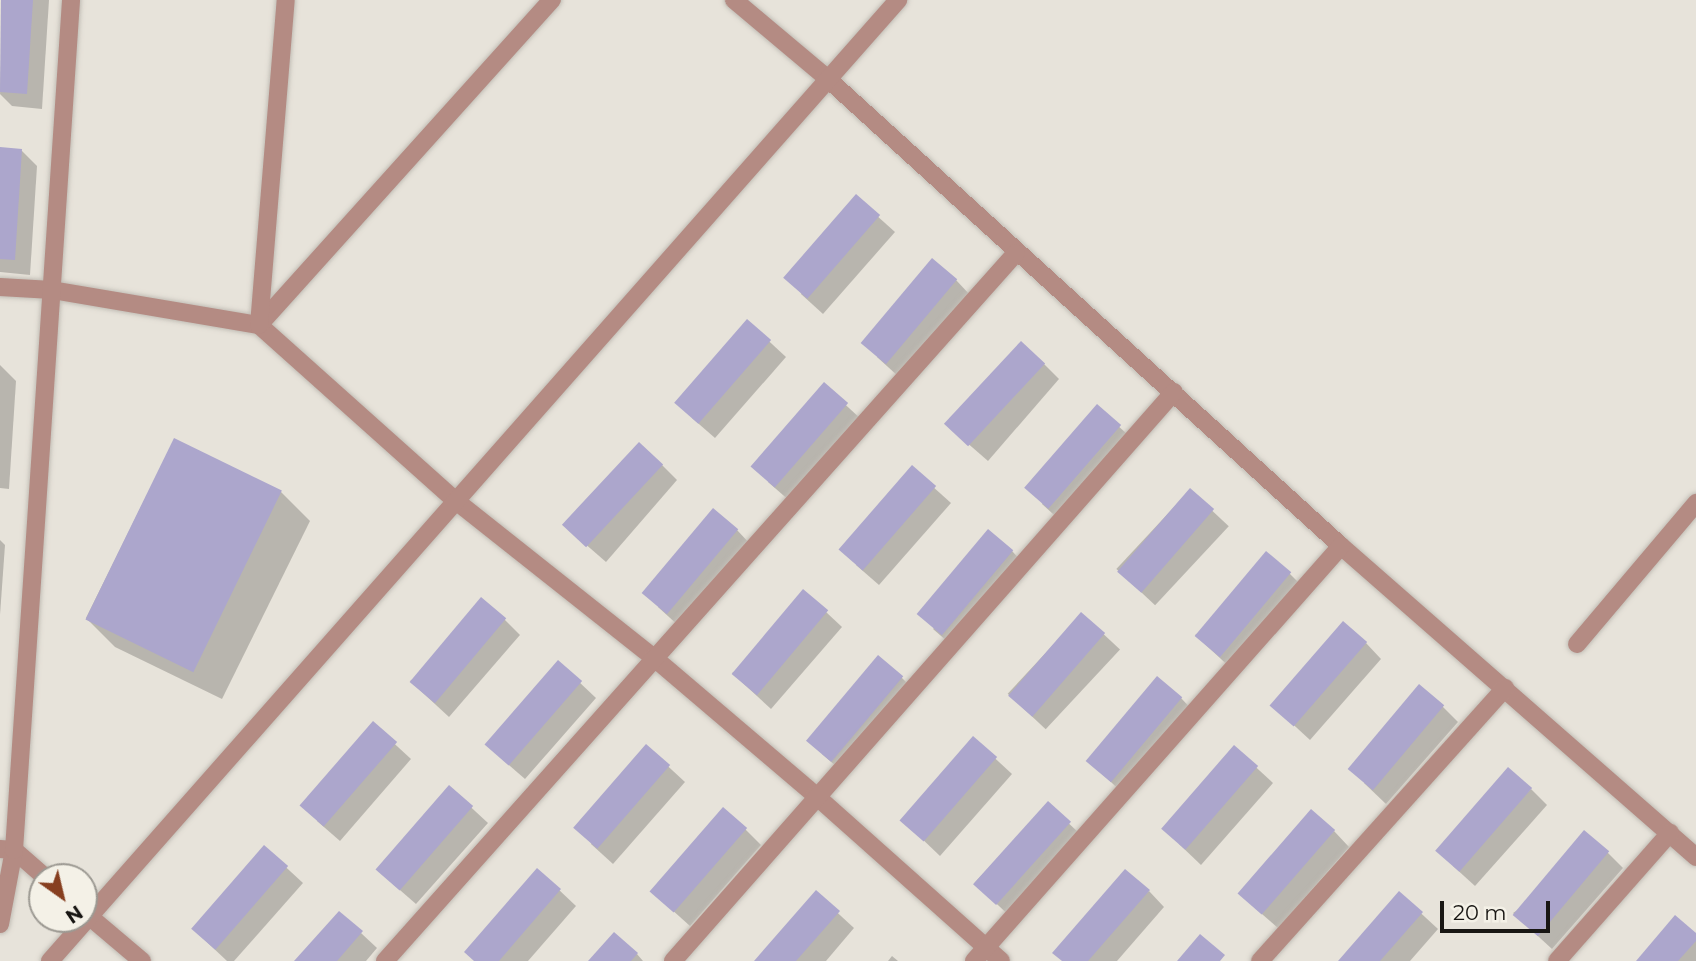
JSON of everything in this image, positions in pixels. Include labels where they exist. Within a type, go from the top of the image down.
[{"type":"street","points":[[0,924],[52,290],[71,0]]},
{"type":"street","points":[[259,325],[286,0]]},
{"type":"street","points":[[259,325],[552,0]]},
{"type":"street","points":[[734,0],[828,79],[1016,253],[1174,392],[1341,546],[1696,857]]},
{"type":"street","points":[[98,902],[898,0]]},
{"type":"street","points":[[385,961],[653,657],[1016,253]]},
{"type":"street","points":[[0,287],[52,290],[259,325],[456,501],[653,657],[816,795],[980,954],[1001,961]]},
{"type":"street","points":[[673,961],[816,795],[1174,392]]},
{"type":"street","points":[[1577,644],[1696,503]]},
{"type":"street","points":[[980,954],[1341,546]]},
{"type":"street","points":[[1260,961],[1506,688]]},
{"type":"street","points":[[1557,961],[1670,833]]},
{"type":"street","points":[[7,849],[28,864]]},
{"type":"street","points":[[98,923],[142,961]]},
{"type":"street","points":[[50,961],[72,933]]},
{"type":"building","points":[[1,0],[33,0],[27,94],[0,92]]},
{"type":"building","points":[[0,147],[22,149],[15,260],[0,259]]},
{"type":"building","points":[[856,194],[880,215],[807,299],[783,278]]},
{"type":"building","points":[[932,258],[957,279],[886,364],[861,343]]},
{"type":"building","points":[[747,319],[771,340],[698,424],[674,403]]},
{"type":"building","points":[[1021,341],[1045,364],[968,446],[944,424]]},
{"type":"building","points":[[824,382],[848,403],[775,488],[751,467]]},
{"type":"building","points":[[1097,404],[1121,425],[1048,509],[1024,488]]},
{"type":"building","points":[[174,438],[282,491],[193,672],[85,620]]},
{"type":"building","points":[[639,442],[663,465],[586,547],[562,525]]},
{"type":"building","points":[[912,465],[936,486],[863,571],[839,550]]},
{"type":"building","points":[[1190,488],[1214,509],[1141,593],[1117,572]]},
{"type":"building","points":[[713,508],[738,529],[667,614],[642,593]]},
{"type":"building","points":[[988,529],[1013,550],[942,635],[917,614]]},
{"type":"building","points":[[1266,551],[1291,572],[1220,657],[1195,636]]},
{"type":"building","points":[[803,589],[828,610],[757,695],[732,674]]},
{"type":"building","points":[[481,597],[506,618],[435,703],[410,682]]},
{"type":"building","points":[[1081,612],[1105,633],[1032,717],[1008,696]]},
{"type":"building","points":[[1343,621],[1367,642],[1294,727],[1270,706]]},
{"type":"building","points":[[878,655],[903,676],[831,762],[806,741]]},
{"type":"building","points":[[558,660],[582,681],[509,766],[485,745]]},
{"type":"building","points":[[1157,676],[1182,697],[1111,782],[1086,761]]},
{"type":"building","points":[[1419,684],[1444,705],[1373,790],[1348,769]]},
{"type":"building","points":[[373,721],[397,742],[324,827],[300,806]]},
{"type":"building","points":[[973,736],[997,757],[924,842],[900,821]]},
{"type":"building","points":[[646,744],[670,765],[597,849],[573,828]]},
{"type":"building","points":[[1234,745],[1258,766],[1185,850],[1161,829]]},
{"type":"building","points":[[1508,767],[1532,788],[1459,872],[1435,851]]},
{"type":"building","points":[[449,785],[473,806],[400,891],[376,870]]},
{"type":"building","points":[[1048,801],[1071,822],[996,905],[973,884]]},
{"type":"building","points":[[723,807],[747,828],[674,913],[650,892]]},
{"type":"building","points":[[1311,809],[1335,830],[1262,915],[1238,894]]},
{"type":"building","points":[[1584,830],[1609,851],[1538,936],[1513,915]]},
{"type":"building","points":[[264,845],[288,866],[215,950],[191,929]]},
{"type":"building","points":[[537,868],[561,889],[499,961],[474,961],[464,952]]},
{"type":"building","points":[[1125,869],[1150,890],[1088,961],[1062,961],[1052,953]]},
{"type":"building","points":[[816,890],[840,911],[796,961],[754,961]]},
{"type":"building","points":[[1399,891],[1423,912],[1380,961],[1338,961]]},
{"type":"building","points":[[339,911],[363,931],[337,961],[294,961]]},
{"type":"building","points":[[1675,915],[1696,933],[1696,941],[1678,961],[1636,961]]},
{"type":"building","points":[[614,932],[638,953],[631,961],[588,961]]},
{"type":"building","points":[[1200,934],[1225,955],[1220,961],[1177,961]]}]
